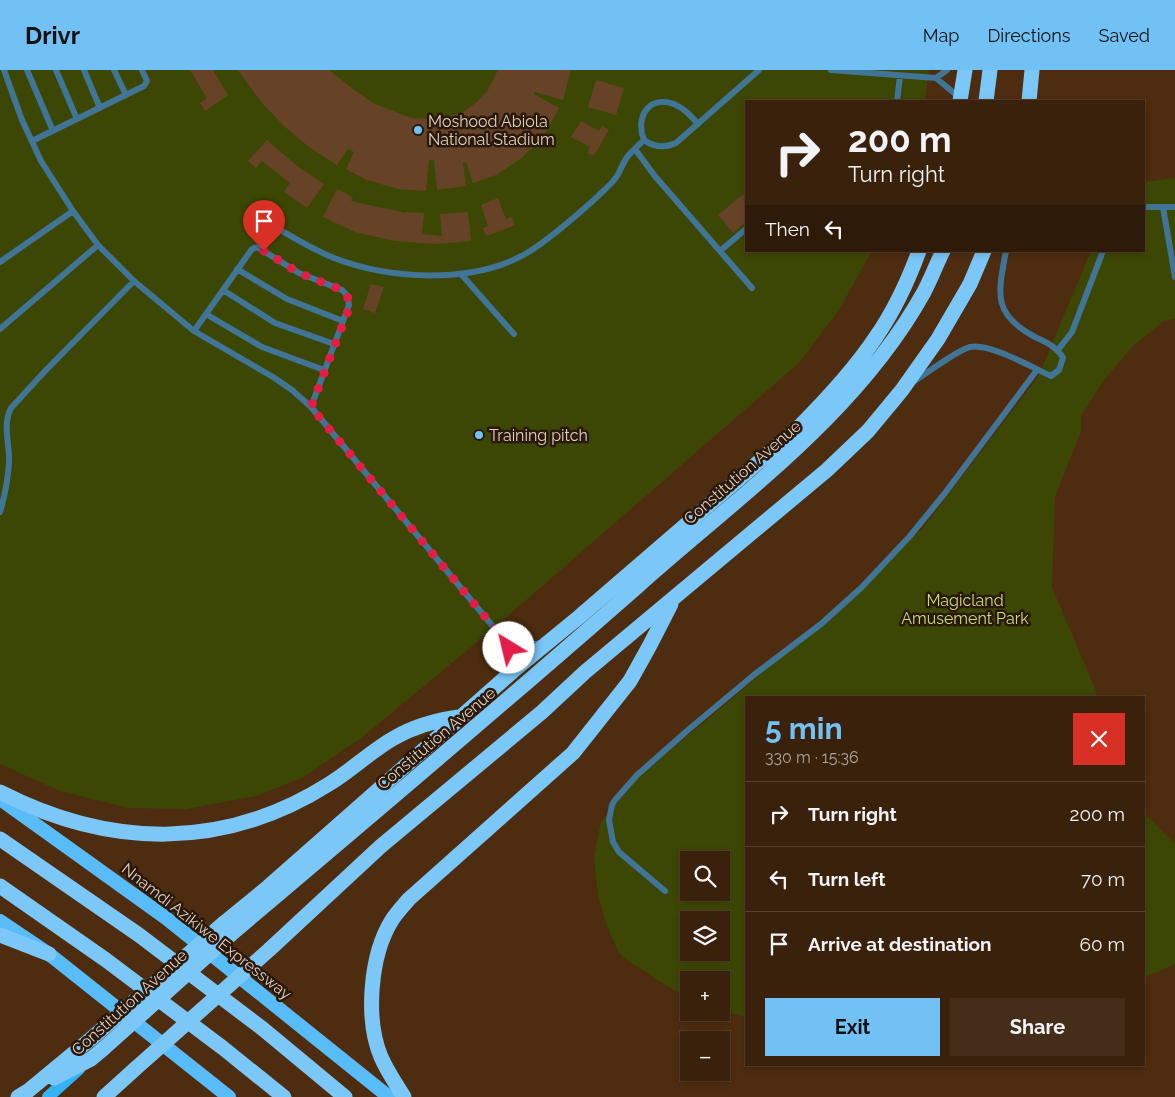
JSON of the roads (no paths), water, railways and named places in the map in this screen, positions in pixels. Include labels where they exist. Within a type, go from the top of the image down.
[{"type":"highway","points":[[960,100],[965,70]]},
{"type":"highway","points":[[986,100],[990,70]]},
{"type":"highway","points":[[1029,100],[1032,70]]},
{"type":"highway","points":[[908,281],[919,252]]},
{"type":"highway","points":[[23,1094],[230,926],[268,887],[509,674],[550,641],[804,422],[828,398],[876,337],[925,252]]},
{"type":"highway","name":"Constitution Avenue","points":[[91,1059],[230,926],[257,912],[520,690],[817,429],[857,386],[892,341],[924,291],[942,252]]},
{"type":"highway","points":[[104,1097],[382,846],[542,712],[585,672],[826,470],[868,431],[902,390],[938,339],[970,284],[984,252]]},
{"type":"highway","points":[[404,1097],[381,1056],[374,1031],[372,1005],[374,972],[381,946],[392,921],[409,898],[573,753],[630,681],[673,598]]},
{"type":"highway","points":[[0,792],[28,806],[59,818],[116,832],[149,834],[207,831],[252,820],[296,802],[331,783],[393,739],[406,732],[466,712]]},
{"type":"highway","name":"Nnamdi Azikiwe Expressway","points":[[0,799],[166,918],[389,1097]]},
{"type":"highway","points":[[0,839],[139,935],[263,1029],[345,1097]]},
{"type":"highway","points":[[0,886],[106,960],[223,1048],[284,1097]]},
{"type":"highway","points":[[257,912],[268,887]]},
{"type":"highway","points":[[0,920],[49,954],[229,1097]]},
{"type":"highway","points":[[0,936],[49,954]]},
{"type":"highway","points":[[23,1094],[91,1059]]},
{"type":"main road","name":"Constitution Avenue","points":[[48,1097],[91,1059]]},
{"type":"lane","points":[[4,70],[22,120],[41,161],[73,211],[98,245],[134,281],[194,330],[292,390],[311,407],[500,635],[509,648],[509,674]]},
{"type":"lane","points":[[26,70],[52,131]]},
{"type":"lane","points":[[56,70],[77,119]]},
{"type":"lane","points":[[84,70],[100,108]]},
{"type":"lane","points":[[114,70],[126,96]]},
{"type":"lane","points":[[32,142],[144,86],[147,81],[142,70]]},
{"type":"lane","points":[[698,124],[691,116],[678,107],[664,102],[647,108],[643,114],[641,133],[644,140],[650,144],[668,147],[676,143],[698,124],[759,70]]},
{"type":"lane","points":[[831,70],[936,78],[947,70]]},
{"type":"lane","points":[[897,100],[900,76]]},
{"type":"lane","points":[[936,78],[960,100]]},
{"type":"lane","points":[[277,228],[308,247],[335,259],[358,266],[410,274],[461,274],[493,268],[526,253],[543,242],[595,198],[616,177],[627,157],[644,140]]},
{"type":"lane","points":[[634,149],[654,175],[752,288]]},
{"type":"lane","points":[[1145,207],[1175,207]]},
{"type":"lane","points":[[1163,207],[1175,278]]},
{"type":"lane","points":[[0,262],[73,211]]},
{"type":"lane","points":[[720,251],[745,230]]},
{"type":"lane","points":[[0,329],[98,245]]},
{"type":"lane","points":[[194,330],[252,249],[258,247],[299,273],[342,290],[347,295],[350,306],[311,407]]},
{"type":"lane","points":[[902,390],[954,355],[971,347],[995,350],[1051,376],[1059,370],[1063,358],[1058,350],[1021,329],[1006,314],[1000,298],[1006,252]]},
{"type":"lane","points":[[1058,350],[1072,332],[1102,252]]},
{"type":"lane","points":[[238,269],[287,299],[343,321]]},
{"type":"lane","points":[[461,274],[514,334]]},
{"type":"lane","points":[[0,512],[7,491],[9,460],[7,415],[11,408],[134,281]]},
{"type":"lane","points":[[223,290],[275,323],[334,344]]},
{"type":"lane","points":[[206,314],[262,347],[324,370]]},
{"type":"lane","points":[[665,891],[619,852],[613,842],[609,820],[615,800],[637,775],[688,730],[755,674],[821,624],[861,588],[910,536],[945,494],[1037,370]]},
{"type":"lane","points":[[500,635],[513,642],[528,646],[550,641]]},
{"type":"place","name":"Moshood Abiola National Stadium","points":[[418,130]]},
{"type":"place","name":"Training pitch","points":[[479,435]]},
{"type":"park label","name":"Magicland Amusement Park","points":[[965,609]]}]
